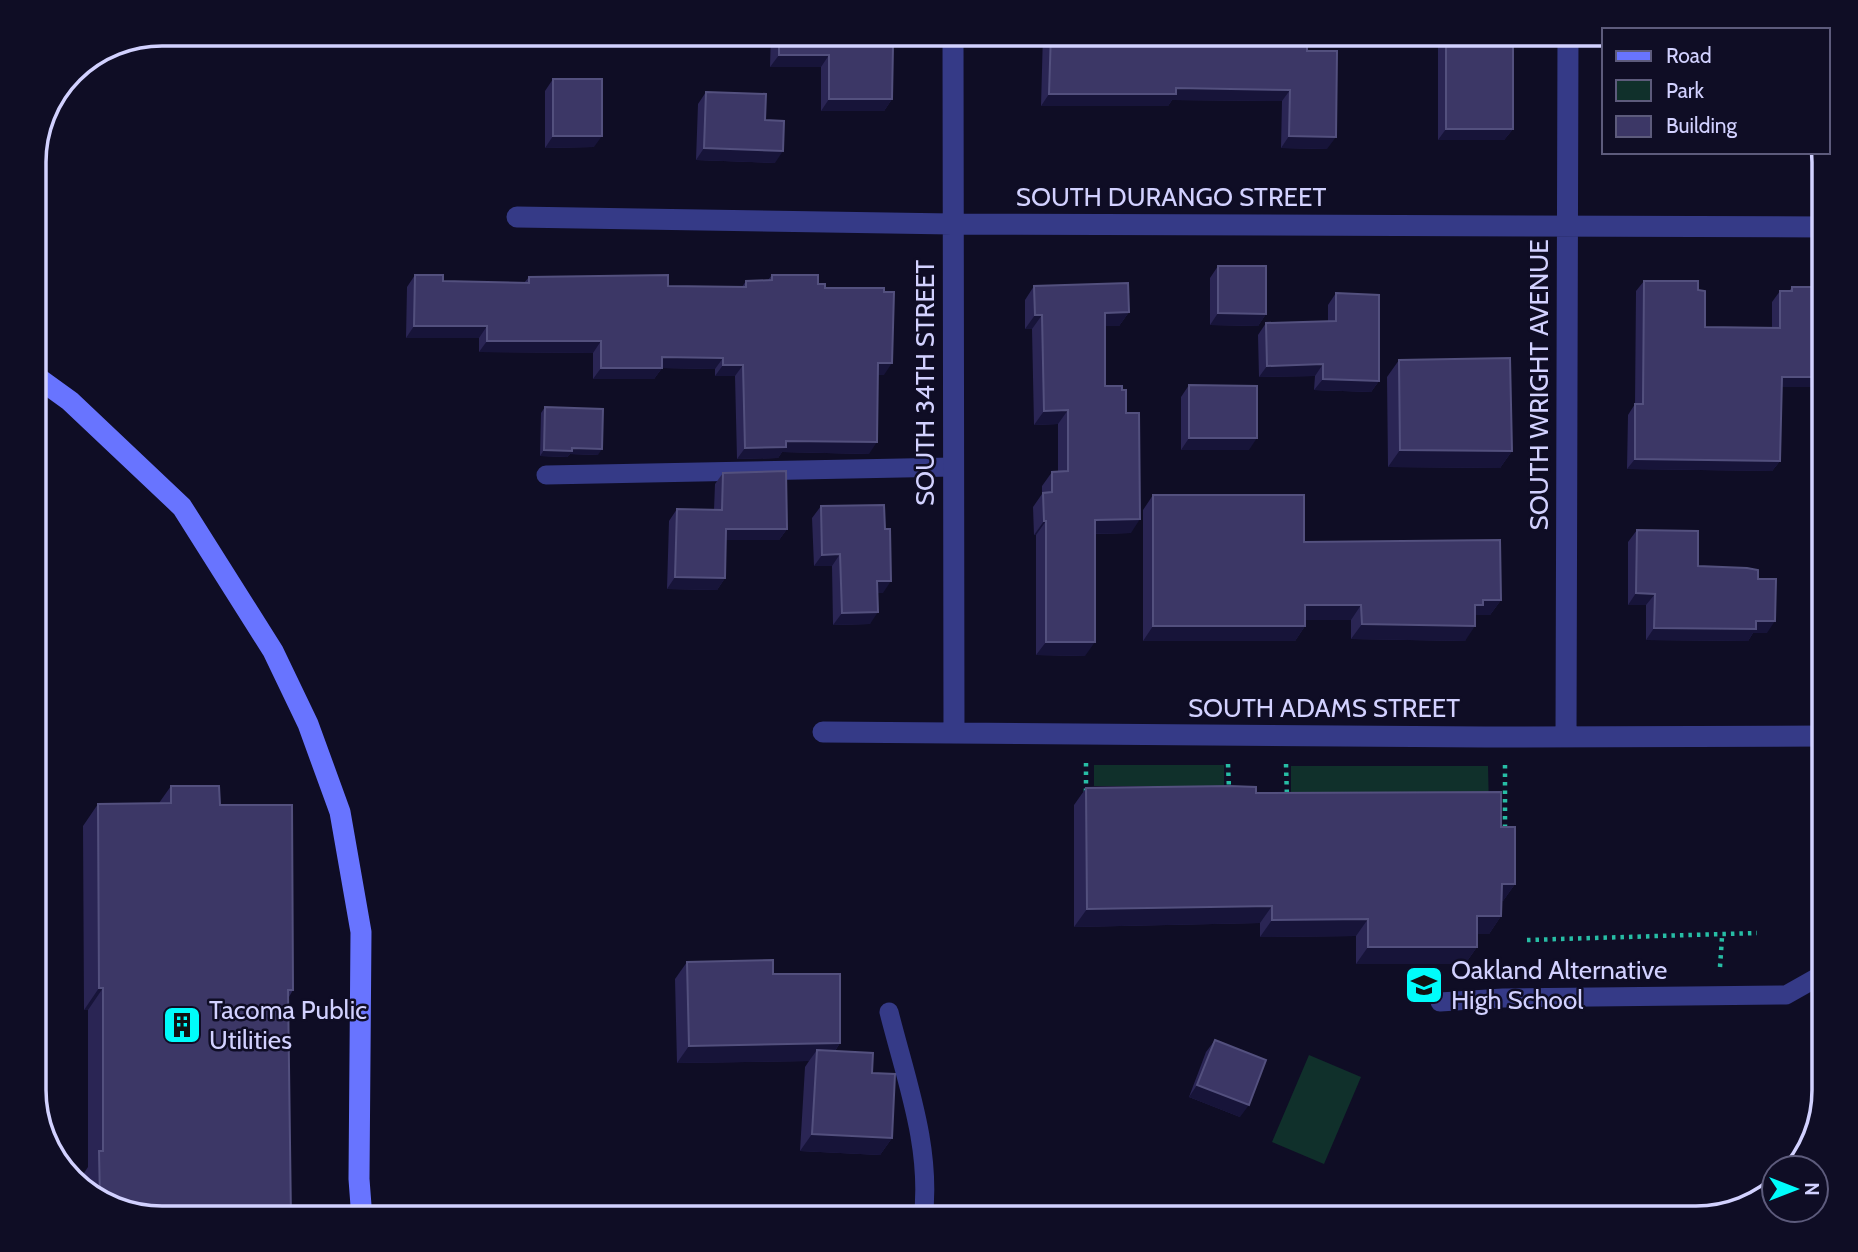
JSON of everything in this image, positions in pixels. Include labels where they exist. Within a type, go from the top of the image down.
[{"type":"street","name":"SOUTH 34TH STREET","points":[[953,46],[954,733]]},
{"type":"street","name":"SOUTH WRIGHT AVENUE","points":[[1566,737],[1569,46]]},
{"type":"street","name":"SOUTH DURANGO STREET","points":[[517,217],[952,224],[1812,227]]},
{"type":"street","points":[[46,384],[70,401],[182,507],[272,651],[308,724],[340,812],[361,932],[359,1125],[362,1206]]},
{"type":"street","name":"SOUTH ADAMS STREET","points":[[823,732],[1485,737],[1812,736]]},
{"type":"lane","points":[[546,475],[953,467]]},
{"type":"lane","points":[[1440,1002],[1503,998],[1786,995],[1812,980]]},
{"type":"lane","points":[[889,1012],[925,1158],[927,1188],[925,1206]]},
{"type":"path","points":[[1485,737],[1483,761],[1505,761],[1506,835]]},
{"type":"path","points":[[1086,758],[1086,792]]},
{"type":"path","points":[[1227,760],[1229,789]]},
{"type":"path","points":[[1286,760],[1287,803]]},
{"type":"path","points":[[1527,940],[1757,933]]},
{"type":"green space","points":[[1094,765],[1224,765],[1224,797],[1152,803],[1152,786],[1094,786]]},
{"type":"green space","points":[[1291,766],[1488,766],[1489,809],[1291,810]]},
{"type":"green space","points":[[1309,1055],[1361,1077],[1324,1164],[1272,1142]]},
{"type":"building","points":[[779,46],[893,46],[892,99],[829,99],[829,55],[779,55]]},
{"type":"building","points":[[1051,46],[1307,46],[1307,51],[1337,51],[1336,137],[1289,136],[1290,90],[1176,88],[1176,94],[1049,94]]},
{"type":"building","points":[[1446,46],[1513,46],[1513,129],[1446,129]]},
{"type":"building","points":[[553,79],[602,79],[602,136],[553,136]]},
{"type":"building","points":[[706,92],[766,94],[765,120],[784,121],[783,151],[704,148]]},
{"type":"building","points":[[1218,266],[1266,266],[1266,314],[1218,313]]},
{"type":"building","points":[[415,275],[443,275],[443,281],[529,283],[529,277],[668,275],[668,286],[746,287],[746,281],[772,280],[772,275],[818,275],[818,284],[825,284],[825,288],[884,288],[884,292],[894,292],[892,363],[878,363],[877,442],[786,441],[786,447],[745,448],[743,365],[723,365],[723,358],[662,357],[662,368],[601,368],[601,341],[487,341],[487,326],[414,326]]},
{"type":"building","points":[[1644,281],[1698,281],[1698,290],[1705,291],[1705,327],[1780,328],[1780,291],[1792,291],[1792,287],[1812,287],[1812,377],[1782,377],[1780,461],[1635,459],[1635,404],[1643,404]]},
{"type":"building","points":[[1128,283],[1129,312],[1105,313],[1105,386],[1122,386],[1122,390],[1126,390],[1126,413],[1139,413],[1140,519],[1095,520],[1095,642],[1046,642],[1046,521],[1043,493],[1052,492],[1052,472],[1068,471],[1068,410],[1044,411],[1042,315],[1035,315],[1034,286]]},
{"type":"building","points":[[1336,293],[1379,295],[1379,381],[1323,379],[1323,364],[1267,366],[1266,323],[1336,321]]},
{"type":"building","points":[[1510,358],[1512,451],[1400,450],[1399,360]]},
{"type":"building","points":[[1189,385],[1257,386],[1257,438],[1189,438]]},
{"type":"building","points":[[545,407],[603,409],[602,449],[544,450]]},
{"type":"building","points":[[786,471],[787,529],[726,529],[725,578],[675,577],[677,509],[722,510],[723,473]]},
{"type":"building","points":[[1153,495],[1304,495],[1304,542],[1500,540],[1501,600],[1483,600],[1483,605],[1475,605],[1475,626],[1362,624],[1361,605],[1305,605],[1305,626],[1153,626]]},
{"type":"building","points":[[884,505],[885,529],[890,529],[891,581],[877,581],[878,612],[842,613],[840,554],[822,555],[821,506]]},
{"type":"building","points":[[1637,530],[1698,531],[1698,566],[1747,568],[1758,570],[1758,579],[1776,579],[1775,621],[1756,621],[1756,629],[1654,628],[1655,594],[1636,593]]},
{"type":"building","name":"Tacoma Public Utilities","points":[[171,786],[219,786],[220,805],[292,805],[293,990],[288,990],[291,1206],[146,1206],[110,1195],[100,1189],[99,1151],[103,1151],[103,988],[99,988],[98,804],[171,803]]},
{"type":"building","points":[[1256,787],[1256,793],[1501,792],[1501,827],[1515,827],[1515,884],[1502,884],[1501,916],[1477,916],[1477,947],[1368,947],[1368,919],[1272,920],[1272,906],[1087,909],[1086,788]]},
{"type":"building","points":[[773,960],[773,974],[840,974],[840,1043],[689,1046],[687,962]]},
{"type":"building","points":[[1215,1040],[1266,1060],[1249,1105],[1197,1085]]},
{"type":"building","points":[[817,1050],[873,1053],[872,1073],[895,1074],[892,1138],[812,1134]]},
{"type":"place","name":"Oakland Alternative High School","points":[[1424,985]]},
{"type":"place","name":"Tacoma Public Utilities","points":[[182,1025]]}]
